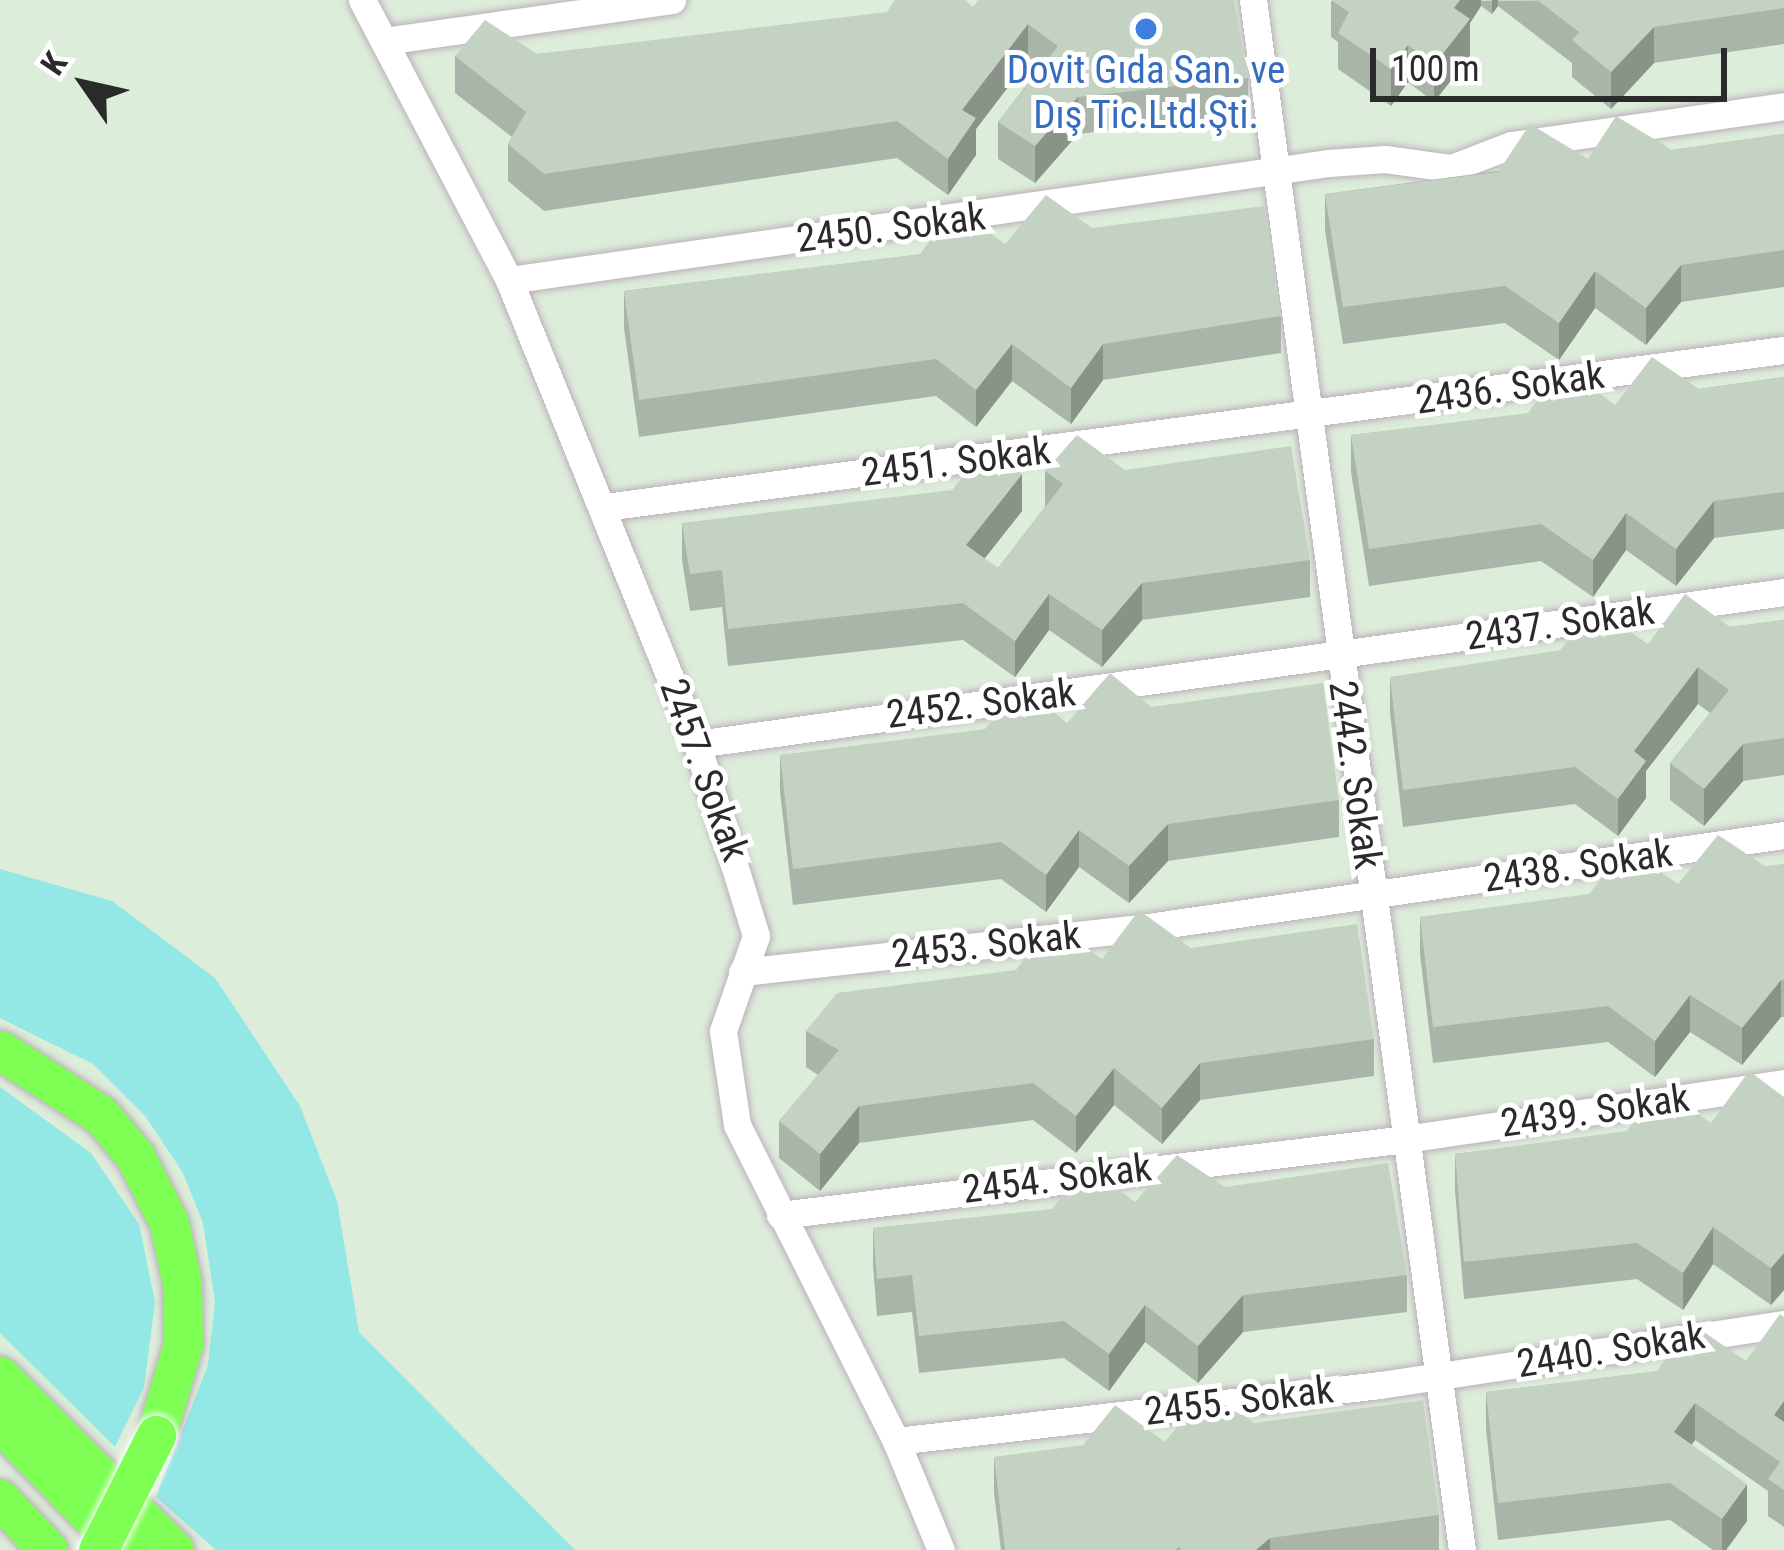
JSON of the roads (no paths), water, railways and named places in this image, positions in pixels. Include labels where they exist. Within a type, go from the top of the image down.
[{"type":"highway","points":[[0,1050],[101,1114],[135,1156],[169,1222],[182,1283],[183,1344],[156,1435],[98,1550]]},
{"type":"highway","points":[[0,1376],[174,1550]]},
{"type":"highway","points":[[0,1423],[124,1550]]},
{"type":"highway","points":[[0,1499],[48,1550]]},
{"type":"highway","points":[[0,1528],[18,1550]]},
{"type":"street","name":"2457. Sokak","points":[[362,0],[509,280],[697,744],[753,906],[756,936],[723,1030],[723,1062],[737,1125],[896,1441],[941,1550]]},
{"type":"street","points":[[384,40],[672,0]]},
{"type":"street","name":"2442. Sokak","points":[[1253,0],[1337,656],[1462,1550]]},
{"type":"street","name":"2450. Sokak","points":[[509,280],[1385,159],[1451,168],[1511,145],[1784,106]]},
{"type":"street","name":"2436. Sokak","points":[[1306,417],[1784,350]]},
{"type":"street","name":"2451. Sokak","points":[[604,507],[1306,417]]},
{"type":"street","name":"2437. Sokak","points":[[1337,656],[1784,592]]},
{"type":"street","name":"2452. Sokak","points":[[697,744],[1337,656]]},
{"type":"street","name":"2438. Sokak","points":[[1373,896],[1784,835]]},
{"type":"street","name":"2453. Sokak","points":[[742,972],[1373,896]]},
{"type":"street","name":"2439. Sokak","points":[[1406,1139],[1784,1084]]},
{"type":"street","name":"2454. Sokak","points":[[780,1215],[1406,1139]]},
{"type":"street","name":"2440. Sokak","points":[[1439,1375],[1784,1324]]},
{"type":"street","name":"2455. Sokak","points":[[896,1441],[1439,1375]]},
{"type":"place","name":"Dovit Gıda San. ve Dış Tic.Ltd.Şti.","points":[[1146,29]]}]
